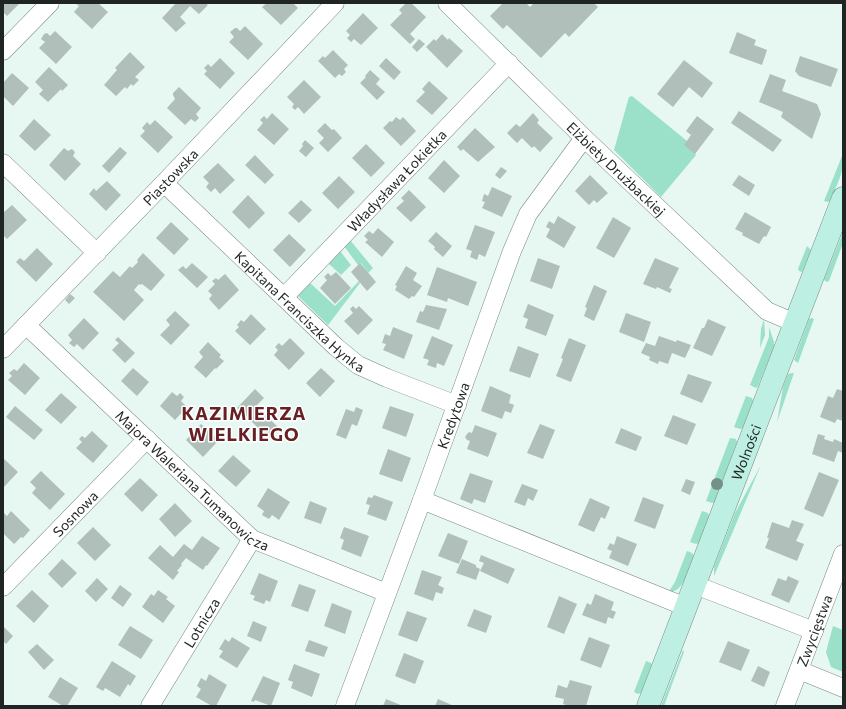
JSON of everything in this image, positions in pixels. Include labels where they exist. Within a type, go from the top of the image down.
[{"type":"main road","name":"Wolności","points":[[648,706],[843,198]]},
{"type":"street","points":[[3,51],[50,3]]},
{"type":"street","name":"Piastowska","points":[[3,349],[97,253],[335,3]]},
{"type":"street","name":"Elżbiety Drużbackiej","points":[[446,3],[584,138],[767,311],[795,323]]},
{"type":"street","name":"Władysława Łokietka","points":[[284,297],[509,63]]},
{"type":"street","name":"Kredytowa","points":[[344,706],[422,500],[512,251],[528,214],[584,138]]},
{"type":"street","points":[[3,163],[97,253]]},
{"type":"street","name":"Kapitana Franciszka Hynka","points":[[164,183],[336,348],[358,365],[457,405]]},
{"type":"street","name":"Majora Waleriana Tumanowicza","points":[[26,325],[252,540],[387,593]]},
{"type":"street","name":"Sosnowa","points":[[3,587],[147,439]]},
{"type":"street","points":[[422,500],[686,607]]},
{"type":"street","name":"Lotnicza","points":[[150,706],[252,540]]},
{"type":"street","name":"Zwycięstwa","points":[[785,706],[843,554]]},
{"type":"street","points":[[695,585],[814,631]]},
{"type":"street","points":[[799,670],[843,688]]},
{"type":"green space","points":[[632,96],[687,141],[696,155],[661,197],[614,150],[629,97]]},
{"type":"green space","points":[[842,156],[843,167],[837,185],[830,201],[824,201]]},
{"type":"green space","points":[[843,232],[843,243],[829,281],[827,282],[824,280]]},
{"type":"green space","points":[[350,240],[373,268],[368,273],[361,263],[358,265],[344,246]]},
{"type":"green space","points":[[807,246],[811,250],[802,272],[798,269]]},
{"type":"green space","points":[[340,251],[351,265],[341,275],[328,263]]},
{"type":"green space","points":[[359,281],[360,283],[328,325],[297,295],[309,282],[335,306]]},
{"type":"green space","points":[[764,319],[765,335],[760,348],[761,329]]},
{"type":"green space","points":[[809,319],[814,319],[798,363],[794,360]]},
{"type":"green space","points":[[769,327],[774,342],[774,347],[756,388],[750,385],[769,337]]},
{"type":"green space","points":[[794,373],[777,422],[783,387],[788,374]]},
{"type":"green space","points":[[746,396],[752,398],[753,401],[743,428],[740,429],[734,427]]},
{"type":"green space","points":[[730,438],[736,439],[737,442],[715,502],[712,503],[706,501]]},
{"type":"green space","points":[[761,465],[714,576],[714,567],[735,513]]},
{"type":"green space","points":[[702,511],[708,513],[709,516],[699,543],[696,544],[690,542]]},
{"type":"green space","points":[[687,551],[692,553],[694,556],[686,579],[679,588],[668,593],[675,582]]},
{"type":"green space","points":[[833,626],[843,630],[843,672],[831,667],[826,652]]},
{"type":"green space","points":[[683,650],[684,652],[664,706],[661,706]]},
{"type":"green space","points":[[646,661],[652,665],[641,693],[638,694],[634,692]]},
{"type":"building","points":[[3,3],[20,3],[7,16],[3,12]]},
{"type":"building","points":[[75,3],[98,3],[108,12],[92,29],[74,12],[79,6]]},
{"type":"building","points":[[176,3],[205,3],[208,5],[199,14],[190,6],[180,17],[186,23],[176,32],[162,18]]},
{"type":"building","points":[[267,3],[293,3],[298,8],[281,25],[262,7]]},
{"type":"building","points":[[406,3],[411,3],[426,17],[410,34],[415,39],[410,44],[390,25],[402,13],[399,10]]},
{"type":"building","points":[[503,3],[526,3],[530,7],[534,3],[594,3],[598,7],[569,37],[565,33],[541,58],[507,25],[503,29],[490,16]]},
{"type":"building","points":[[363,13],[378,28],[361,45],[354,39],[351,42],[347,38],[350,35],[346,31]]},
{"type":"building","points":[[245,26],[263,44],[248,60],[229,42],[234,37],[230,32],[235,28],[240,31]]},
{"type":"building","points":[[55,31],[72,47],[56,64],[39,48],[45,42],[41,39],[44,34],[47,33],[50,36]]},
{"type":"building","points":[[737,32],[756,40],[754,45],[767,50],[762,65],[729,53]]},
{"type":"building","points":[[442,34],[448,40],[449,38],[463,51],[447,68],[426,47],[434,39],[436,41]]},
{"type":"building","points":[[419,39],[425,44],[417,52],[412,47]]},
{"type":"building","points":[[333,50],[348,65],[344,69],[346,72],[342,76],[339,74],[335,78],[318,61],[323,56],[325,58]]},
{"type":"building","points":[[130,52],[145,67],[135,77],[139,80],[133,86],[131,84],[127,89],[125,87],[116,96],[104,85],[117,70],[115,68]]},
{"type":"building","points":[[800,56],[838,69],[831,87],[799,76],[795,71]]},
{"type":"building","points":[[220,58],[235,73],[220,89],[204,74],[207,71],[204,68],[208,64],[211,67]]},
{"type":"building","points":[[386,58],[401,72],[394,80],[379,66]]},
{"type":"building","points":[[684,60],[713,83],[702,98],[689,87],[673,107],[657,94]]},
{"type":"building","points":[[49,67],[68,85],[62,91],[61,89],[48,102],[39,94],[43,90],[35,82]]},
{"type":"building","points":[[370,70],[380,79],[376,84],[385,92],[377,100],[360,83]]},
{"type":"building","points":[[12,73],[29,88],[13,106],[3,96],[3,83]]},
{"type":"building","points":[[770,74],[786,80],[782,91],[817,104],[821,114],[812,139],[781,117],[783,112],[759,102]]},
{"type":"building","points":[[304,80],[321,97],[304,114],[298,107],[295,110],[292,107],[294,104],[287,97]]},
{"type":"building","points":[[429,81],[448,98],[432,115],[416,101],[425,92],[422,89]]},
{"type":"building","points":[[179,87],[201,108],[196,114],[199,118],[195,122],[191,119],[185,125],[167,108],[175,99],[173,93]]},
{"type":"building","points":[[739,111],[782,140],[773,152],[731,123]]},
{"type":"building","points":[[272,113],[289,129],[274,145],[257,130],[263,123],[260,120],[264,116],[267,119]]},
{"type":"building","points":[[533,113],[539,120],[537,123],[553,138],[540,152],[534,146],[532,148],[522,138],[517,143],[507,133],[516,124],[520,127]]},
{"type":"building","points":[[697,116],[714,129],[695,154],[684,145],[691,135],[686,131]]},
{"type":"building","points":[[396,117],[400,120],[403,117],[416,131],[401,146],[383,128],[390,121],[392,122]]},
{"type":"building","points":[[34,119],[51,135],[35,151],[19,136]]},
{"type":"building","points":[[155,120],[173,137],[158,153],[140,136],[145,131],[142,128],[147,122],[150,125]]},
{"type":"building","points":[[325,123],[332,130],[334,129],[342,138],[328,152],[319,143],[324,138],[317,131]]},
{"type":"building","points":[[475,128],[495,147],[478,162],[463,149],[461,151],[457,147]]},
{"type":"building","points":[[305,140],[314,148],[306,157],[299,151]]},
{"type":"building","points":[[366,144],[385,163],[371,177],[352,158]]},
{"type":"building","points":[[120,147],[127,153],[109,173],[102,166]]},
{"type":"building","points":[[64,148],[68,151],[72,149],[75,152],[73,156],[81,164],[65,181],[49,165]]},
{"type":"building","points":[[255,155],[274,175],[265,184],[245,165]]},
{"type":"building","points":[[444,160],[460,176],[444,193],[428,178]]},
{"type":"building","points":[[218,163],[235,180],[220,194],[215,188],[211,192],[206,187],[209,183],[203,177]]},
{"type":"building","points":[[501,167],[507,171],[500,179],[495,175]]},
{"type":"building","points":[[590,175],[608,193],[597,203],[594,200],[589,205],[575,191]]},
{"type":"building","points":[[739,175],[755,185],[749,196],[732,185]]},
{"type":"building","points":[[339,176],[355,192],[338,209],[322,193]]},
{"type":"building","points":[[107,181],[121,195],[106,211],[89,194],[94,188],[96,191]]},
{"type":"building","points":[[492,187],[512,196],[502,217],[482,208],[485,202],[482,201],[484,194],[488,196]]},
{"type":"building","points":[[409,190],[426,207],[411,222],[396,208],[404,201],[401,198]]},
{"type":"building","points":[[248,195],[265,213],[249,229],[232,212]]},
{"type":"building","points":[[301,200],[312,210],[299,223],[288,213]]},
{"type":"building","points":[[12,205],[27,220],[7,239],[3,235],[3,213]]},
{"type":"building","points":[[745,212],[771,227],[766,237],[764,236],[759,244],[742,235],[743,233],[735,229]]},
{"type":"building","points":[[558,216],[576,227],[564,248],[546,237],[550,229],[546,227],[549,221],[554,224]]},
{"type":"building","points":[[613,217],[631,228],[614,258],[596,248]]},
{"type":"building","points":[[171,222],[189,239],[174,255],[156,238]]},
{"type":"building","points":[[475,225],[495,232],[485,257],[479,254],[477,260],[470,257],[472,251],[466,249]]},
{"type":"building","points":[[378,228],[394,242],[382,257],[365,242],[368,240],[364,236],[369,231],[373,234]]},
{"type":"building","points":[[436,232],[452,246],[443,257],[428,241]]},
{"type":"building","points":[[289,234],[306,250],[290,267],[273,250]]},
{"type":"building","points":[[37,248],[53,264],[36,282],[16,262],[20,258],[24,261]]},
{"type":"building","points":[[143,253],[165,275],[151,291],[142,284],[139,284],[134,290],[144,300],[124,321],[93,292],[113,271],[120,277],[130,266],[132,268],[138,262],[137,260]]},
{"type":"building","points":[[538,258],[560,266],[552,289],[530,281]]},
{"type":"building","points":[[655,258],[679,268],[669,288],[672,289],[670,293],[657,287],[656,289],[643,284]]},
{"type":"building","points":[[192,263],[208,277],[197,288],[178,270],[183,266],[186,269]]},
{"type":"building","points":[[360,263],[376,282],[367,291],[351,272]]},
{"type":"building","points":[[406,266],[417,273],[413,280],[422,286],[414,297],[412,296],[409,299],[395,290],[397,286],[395,285]]},
{"type":"building","points":[[437,267],[477,282],[468,306],[448,298],[447,302],[427,295]]},
{"type":"building","points":[[336,272],[351,288],[335,304],[320,288],[327,280],[324,277],[328,273],[331,276]]},
{"type":"building","points":[[225,274],[239,290],[219,310],[209,299],[212,295],[208,291],[215,284],[212,281],[216,278],[218,280]]},
{"type":"building","points":[[594,285],[607,291],[594,321],[584,316],[587,308],[585,307]]},
{"type":"building","points":[[70,294],[75,298],[69,304],[65,300]]},
{"type":"building","points":[[528,304],[554,315],[546,336],[525,328],[528,319],[523,317]]},
{"type":"building","points":[[426,305],[447,309],[439,330],[416,322],[420,311],[423,312]]},
{"type":"building","points":[[353,306],[356,309],[359,306],[373,320],[358,335],[344,321],[353,313],[350,309]]},
{"type":"building","points":[[175,311],[190,325],[171,345],[160,335],[170,325],[166,320]]},
{"type":"building","points":[[626,313],[651,322],[644,342],[619,332]]},
{"type":"building","points":[[251,314],[266,329],[250,345],[235,331],[239,327],[237,325],[241,320],[244,322]]},
{"type":"building","points":[[84,318],[99,333],[83,350],[77,344],[74,347],[69,343],[72,340],[68,335]]},
{"type":"building","points":[[708,319],[726,327],[712,356],[693,348]]},
{"type":"building","points":[[393,327],[413,335],[404,359],[383,350],[386,344],[382,343],[385,334],[390,336]]},
{"type":"building","points":[[432,336],[453,345],[444,366],[437,363],[436,368],[427,365],[429,360],[423,358]]},
{"type":"building","points":[[659,336],[691,345],[685,358],[672,353],[668,364],[659,361],[658,364],[649,360],[650,357],[641,353],[646,343],[655,346]]},
{"type":"building","points":[[118,337],[135,353],[125,363],[112,350],[119,343],[115,340]]},
{"type":"building","points":[[290,338],[305,353],[289,370],[274,355],[278,350],[275,347],[279,343],[282,346]]},
{"type":"building","points":[[569,338],[586,345],[571,382],[556,376]]},
{"type":"building","points":[[208,342],[221,355],[219,357],[224,361],[206,378],[194,367],[203,357],[199,352]]},
{"type":"building","points":[[518,346],[539,354],[530,378],[509,371]]},
{"type":"building","points":[[24,363],[40,378],[25,395],[8,380],[12,376],[9,373],[14,369],[17,371]]},
{"type":"building","points":[[133,368],[149,382],[137,396],[121,381]]},
{"type":"building","points":[[321,368],[335,381],[320,397],[306,383]]},
{"type":"building","points":[[688,374],[712,382],[702,403],[680,394]]},
{"type":"building","points":[[490,386],[511,395],[509,403],[514,405],[511,413],[505,411],[502,419],[481,411]]},
{"type":"building","points":[[255,389],[264,398],[256,406],[278,427],[269,438],[237,408]]},
{"type":"building","points":[[837,389],[843,391],[843,421],[837,419],[835,423],[820,417],[828,396],[833,398]]},
{"type":"building","points":[[172,392],[177,396],[180,393],[184,397],[181,401],[187,407],[175,420],[160,406]]},
{"type":"building","points":[[61,393],[77,407],[61,424],[45,410]]},
{"type":"building","points":[[15,406],[43,430],[34,440],[6,417]]},
{"type":"building","points":[[390,406],[414,414],[406,437],[382,428]]},
{"type":"building","points":[[356,407],[363,410],[357,426],[352,424],[346,439],[336,435],[346,409],[354,412]]},
{"type":"building","points":[[673,415],[696,424],[687,445],[664,436]]},
{"type":"building","points":[[201,424],[219,440],[203,457],[186,440]]},
{"type":"building","points":[[540,424],[555,430],[543,459],[527,453]]},
{"type":"building","points":[[475,425],[497,433],[488,457],[467,449],[470,441],[465,437],[469,432],[472,433]]},
{"type":"building","points":[[621,428],[642,437],[636,451],[615,443]]},
{"type":"building","points":[[92,431],[108,446],[93,463],[76,448],[82,442],[79,439],[82,436],[85,438]]},
{"type":"building","points":[[818,434],[825,436],[824,439],[833,442],[834,439],[843,443],[843,453],[838,451],[834,462],[812,454]]},
{"type":"building","points":[[388,449],[411,458],[402,482],[379,474]]},
{"type":"building","points":[[233,455],[251,471],[236,487],[218,471]]},
{"type":"building","points":[[3,458],[18,472],[3,488]]},
{"type":"building","points":[[41,471],[65,494],[50,510],[32,493],[36,488],[30,482]]},
{"type":"building","points":[[819,472],[839,480],[823,517],[804,509]]},
{"type":"building","points":[[470,473],[493,481],[485,503],[474,499],[472,504],[460,499]]},
{"type":"building","points":[[140,478],[158,495],[142,512],[124,494]]},
{"type":"building","points":[[686,479],[695,482],[690,495],[681,491]]},
{"type":"building","points":[[522,484],[538,490],[533,501],[528,498],[525,506],[514,502]]},
{"type":"building","points":[[268,488],[290,502],[279,520],[272,515],[269,519],[262,515],[264,511],[257,506]]},
{"type":"building","points":[[374,495],[393,502],[386,521],[367,514],[370,505],[366,504],[368,497],[372,498]]},
{"type":"building","points":[[643,497],[664,505],[655,529],[634,521]]},
{"type":"building","points":[[590,498],[610,507],[605,519],[601,517],[594,532],[578,525]]},
{"type":"building","points":[[310,501],[327,508],[321,524],[304,518]]},
{"type":"building","points":[[175,503],[192,521],[175,537],[159,519]]},
{"type":"building","points":[[11,511],[30,530],[23,538],[21,537],[14,544],[3,533],[3,514],[4,513],[7,516]]},
{"type":"building","points":[[792,520],[804,524],[796,541],[804,544],[797,561],[765,548],[769,538],[767,538],[772,522],[789,528]]},
{"type":"building","points":[[93,527],[111,545],[95,561],[77,543]]},
{"type":"building","points":[[344,527],[369,536],[361,557],[341,549],[344,540],[340,538]]},
{"type":"building","points":[[448,533],[468,541],[459,564],[438,556]]},
{"type":"building","points":[[202,536],[220,548],[203,570],[186,558],[181,564],[182,565],[177,571],[179,572],[173,580],[148,558],[160,545],[173,557],[184,544],[192,550]]},
{"type":"building","points":[[617,536],[637,544],[628,566],[609,558],[612,551],[607,549],[610,543],[614,545]]},
{"type":"building","points":[[481,555],[515,569],[508,584],[480,571],[484,563],[479,561]]},
{"type":"building","points":[[62,559],[77,573],[62,588],[48,574]]},
{"type":"building","points":[[462,559],[476,565],[476,567],[480,569],[476,580],[456,573]]},
{"type":"building","points":[[422,570],[442,577],[438,585],[444,588],[442,594],[436,592],[433,601],[414,594]]},
{"type":"building","points":[[259,573],[278,581],[270,602],[266,600],[264,604],[253,600],[255,596],[250,594]]},
{"type":"building","points":[[788,576],[799,581],[789,603],[771,595],[778,578],[786,581]]},
{"type":"building","points":[[97,578],[108,589],[96,602],[85,591]]},
{"type":"building","points":[[299,584],[316,590],[308,612],[291,606]]},
{"type":"building","points":[[120,585],[132,594],[123,607],[111,598]]},
{"type":"building","points":[[32,590],[49,606],[34,623],[16,606]]},
{"type":"building","points":[[158,590],[168,597],[166,599],[175,606],[163,623],[142,607],[151,594],[154,596]]},
{"type":"building","points":[[595,594],[614,602],[611,610],[616,612],[613,619],[608,617],[606,624],[582,615],[587,603],[591,605]]},
{"type":"building","points":[[559,596],[577,604],[564,634],[547,627]]},
{"type":"building","points":[[332,603],[352,611],[345,634],[324,626]]},
{"type":"building","points":[[474,609],[492,616],[486,633],[467,626]]},
{"type":"building","points":[[407,611],[427,618],[417,642],[398,635]]},
{"type":"building","points":[[253,621],[267,627],[261,642],[247,636]]},
{"type":"building","points":[[3,626],[13,636],[6,644],[4,642],[3,643]]},
{"type":"building","points":[[130,626],[153,640],[141,659],[118,645]]},
{"type":"building","points":[[232,637],[250,648],[237,668],[219,657],[223,651],[219,649],[225,639],[229,642]]},
{"type":"building","points":[[589,637],[610,645],[601,668],[580,660]]},
{"type":"building","points":[[309,640],[328,647],[324,657],[305,651]]},
{"type":"building","points":[[728,641],[750,650],[741,671],[719,662]]},
{"type":"building","points":[[37,644],[54,660],[44,670],[28,652]]},
{"type":"building","points":[[404,653],[424,661],[415,684],[395,676]]},
{"type":"building","points":[[112,661],[136,676],[130,686],[128,684],[120,697],[105,688],[103,691],[96,687]]},
{"type":"building","points":[[294,664],[320,674],[312,697],[291,688],[293,682],[288,680]]},
{"type":"building","points":[[758,666],[770,672],[764,687],[751,681]]},
{"type":"building","points":[[209,674],[227,685],[216,706],[212,706],[196,697],[201,689],[197,686],[201,678],[206,681]]},
{"type":"building","points":[[263,676],[280,683],[271,706],[255,700],[254,702],[251,701]]},
{"type":"building","points":[[60,677],[78,688],[67,706],[63,706],[48,697]]},
{"type":"building","points":[[570,680],[592,686],[586,706],[569,706],[563,704],[564,699],[555,697],[558,685],[567,688]]},
{"type":"building","points":[[386,699],[403,706],[383,706]]},
{"type":"building","points":[[438,699],[454,706],[435,706]]},
{"type":"district","name":"KAZIMIERZA WIELKIEGO","points":[[244,423]]}]
